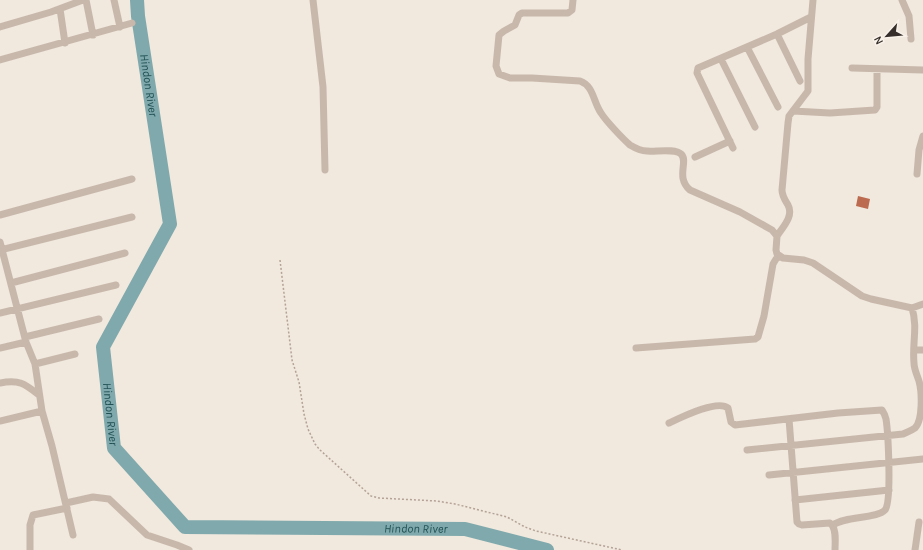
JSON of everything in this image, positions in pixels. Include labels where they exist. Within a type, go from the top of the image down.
[{"type":"street","points":[[0,26],[60,9],[83,0]]},
{"type":"street","points":[[86,0],[93,34]]},
{"type":"street","points":[[114,0],[120,27]]},
{"type":"street","points":[[313,0],[323,87],[325,170]]},
{"type":"street","points":[[573,0],[572,10],[568,12],[522,13],[519,15],[514,25],[499,35],[496,66],[499,74],[510,78],[580,81],[586,83],[601,114],[629,144],[646,151],[675,151],[680,153],[683,158],[682,179],[684,186],[740,212],[772,230],[777,236]]},
{"type":"street","points":[[813,0],[808,59],[808,91],[788,119],[782,194],[790,213],[788,221],[777,236],[776,250],[780,256],[787,259],[804,260],[813,263],[862,296],[893,305],[912,308],[923,304]]},
{"type":"street","points":[[902,0],[909,16],[911,38]]},
{"type":"street","points":[[60,9],[66,42]]},
{"type":"street","points":[[733,148],[697,73],[698,68],[721,59],[811,17]]},
{"type":"street","points":[[0,59],[132,23]]},
{"type":"street","points":[[776,34],[800,81]]},
{"type":"street","points":[[747,47],[778,107]]},
{"type":"street","points":[[721,59],[755,127]]},
{"type":"street","points":[[852,68],[877,70],[923,70]]},
{"type":"street","points":[[793,111],[830,113],[875,110],[877,107],[877,70]]},
{"type":"street","points":[[917,174],[919,150],[923,136]]},
{"type":"street","points":[[696,157],[730,141]]},
{"type":"street","points":[[0,215],[132,179]]},
{"type":"street","points":[[1,250],[132,217]]},
{"type":"street","points":[[0,242],[17,309],[35,364],[42,411],[67,506],[73,535]]},
{"type":"street","points":[[11,283],[125,253]]},
{"type":"street","points":[[636,348],[755,339],[758,337],[764,316],[773,264],[780,256]]},
{"type":"street","points":[[0,313],[116,285]]},
{"type":"street","points":[[747,450],[903,434],[915,428],[921,422],[920,416],[922,399],[920,375],[914,363],[916,326],[912,308]]},
{"type":"street","points":[[0,348],[26,339],[99,319]]},
{"type":"street","points":[[914,350],[923,350]]},
{"type":"street","points":[[35,364],[75,354]]},
{"type":"street","points":[[0,383],[18,381],[26,384],[39,395]]},
{"type":"street","points":[[669,424],[692,412],[723,406],[728,408],[731,422],[735,426],[838,412],[883,411],[886,418],[889,490],[885,510],[879,513],[839,521],[833,525]]},
{"type":"street","points":[[0,421],[42,411]]},
{"type":"street","points":[[789,419],[797,522],[802,525],[830,523],[833,525]]},
{"type":"street","points":[[769,475],[923,460]]},
{"type":"street","points":[[795,500],[889,490]]},
{"type":"street","points":[[30,550],[30,525],[33,515],[93,497],[109,499],[147,535],[189,550]]},
{"type":"street","points":[[915,550],[919,522]]},
{"type":"street","points":[[833,525],[835,550]]},
{"type":"path","points":[[280,260],[291,354],[299,382],[308,429],[315,444],[320,450],[367,493],[379,498],[437,501],[455,504],[507,517],[536,531],[622,550]]},
{"type":"building","points":[[858,196],[870,199],[868,209],[856,206]]},
{"type":"waterway","name":"Hindon River","points":[[137,0],[138,16],[170,224],[103,347],[114,448],[185,527],[465,529],[547,550]]}]
